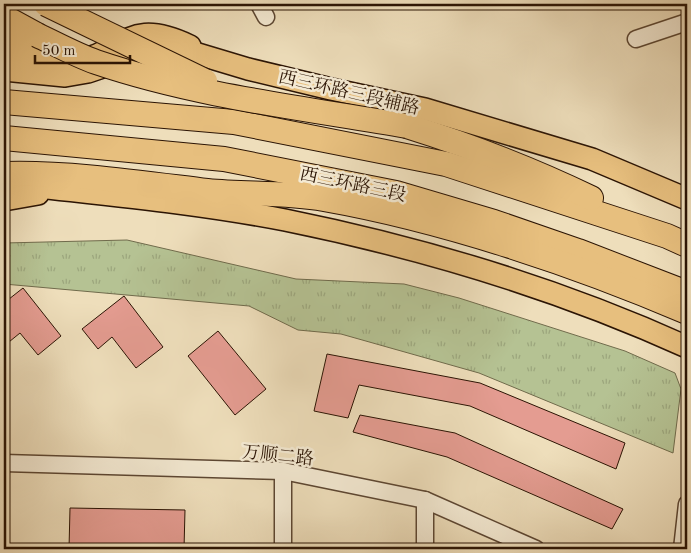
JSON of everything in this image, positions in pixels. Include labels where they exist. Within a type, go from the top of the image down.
[{"type":"highway","points":[[46,4],[236,96]]},
{"type":"highway","points":[[4,16],[94,61],[150,78],[236,96],[407,126],[472,146],[534,170],[677,240]]},
{"type":"highway","name":"西三环路三段","points":[[4,102],[234,122],[446,164],[677,240]]},
{"type":"highway","name":"西三环路三段","points":[[4,138],[224,159],[396,193],[522,231],[687,293]]},
{"type":"highway","points":[[4,174],[113,180],[222,192],[322,198],[415,219],[537,255],[687,312]]},
{"type":"main road","points":[[4,33],[26,55]]},
{"type":"main road","points":[[4,55],[26,55],[72,62],[132,36],[147,33],[168,37],[221,62]]},
{"type":"main road","name":"西三环路三段辅路","points":[[4,70],[65,76],[88,72],[150,51],[198,54],[221,62],[331,89],[424,109],[592,159],[687,199]]},
{"type":"main road","points":[[4,183],[171,202],[274,218],[373,240],[507,277],[624,319],[687,347]]},
{"type":"main road","points":[[4,200],[60,190]]},
{"type":"street","points":[[636,40],[687,22]]},
{"type":"street","name":"万顺二路","points":[[4,463],[283,471],[425,500],[536,549]]},
{"type":"street","points":[[283,471],[284,549]]},
{"type":"street","points":[[425,500],[425,549]]},
{"type":"street","points":[[682,549],[687,504]]},
{"type":"green space","points":[[127,240],[296,279],[404,284],[459,298],[625,351],[675,373],[681,389],[673,453],[479,373],[341,334],[298,330],[249,306],[4,284],[4,243]]},
{"type":"building","points":[[23,288],[61,336],[38,355],[20,333],[4,346],[4,303]]},
{"type":"building","points":[[124,296],[163,347],[136,368],[112,337],[98,349],[82,329]]},
{"type":"building","points":[[218,331],[266,389],[235,415],[188,356]]},
{"type":"building","points":[[327,354],[480,383],[625,443],[616,469],[470,406],[359,385],[348,418],[314,411]]},
{"type":"building","points":[[360,415],[455,433],[623,509],[612,529],[447,457],[353,432]]},
{"type":"building","points":[[70,508],[185,510],[184,549],[69,549]]}]
